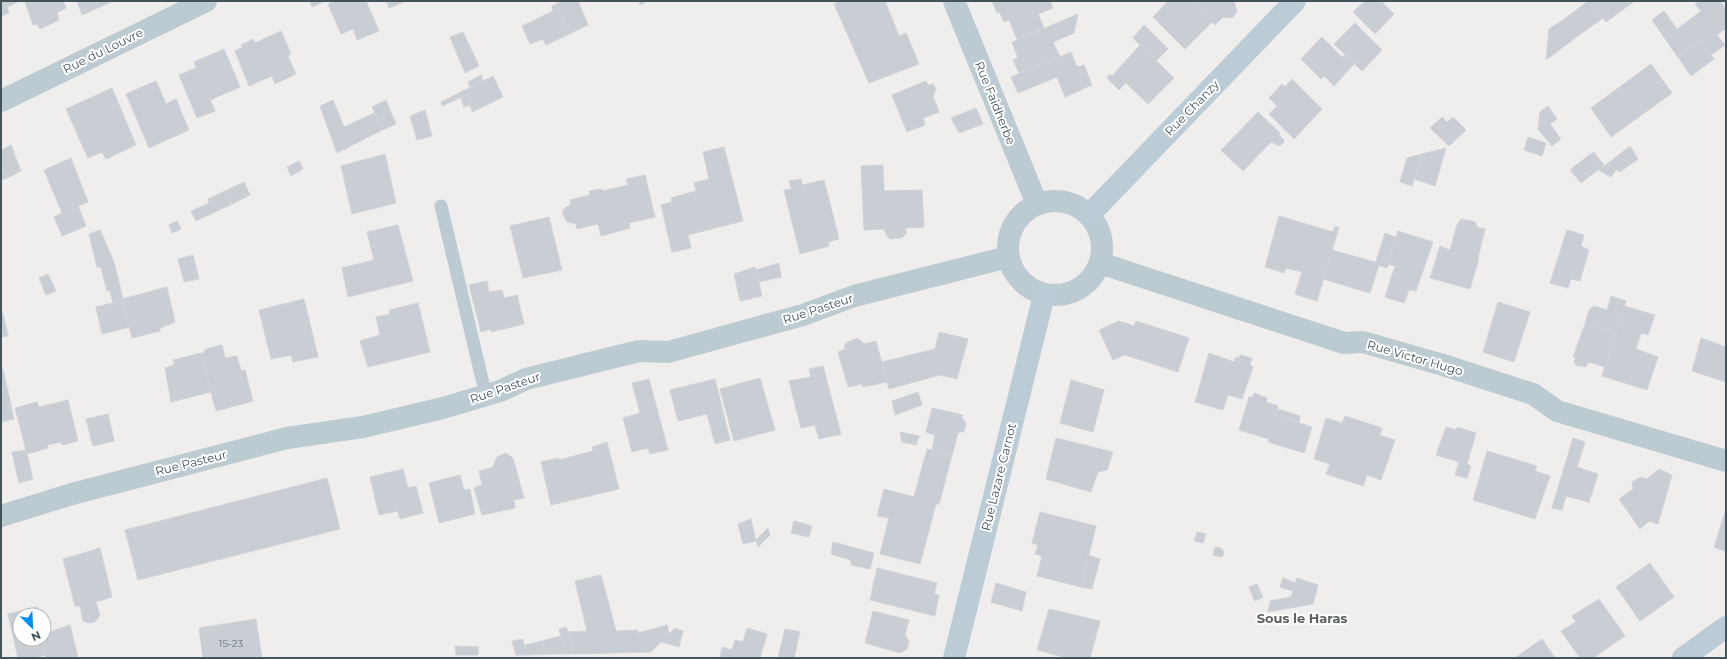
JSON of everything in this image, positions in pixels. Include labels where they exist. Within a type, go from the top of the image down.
[{"type":"street","name":"Rue du Louvre","points":[[1,101],[206,1]]},
{"type":"street","name":"Rue Faidherbe","points":[[954,1],[1037,204]]},
{"type":"street","name":"Rue Chanzy","points":[[1089,215],[1295,1]]},
{"type":"street","points":[[1050,201],[1064,201],[1078,206],[1089,215],[1097,225],[1102,237],[1103,250],[1100,263],[1094,276],[1084,286],[1072,293],[1058,296],[1044,295],[1031,290],[1020,281],[1012,270],[1008,257],[1008,244],[1010,231],[1017,220],[1026,211],[1037,204],[1050,201]]},
{"type":"street","name":"Rue Pasteur","points":[[1,516],[72,494],[287,438],[363,427],[486,396],[526,379],[639,351],[668,352],[803,315],[854,296],[1008,257]]},
{"type":"street","name":"Rue Victor Hugo","points":[[1100,263],[1344,343],[1362,342],[1534,394],[1556,411],[1726,461]]},
{"type":"street","name":"Rue Lazare Carnot","points":[[954,658],[1044,295]]},
{"type":"street","points":[[1683,658],[1726,627]]},
{"type":"lane","points":[[441,206],[486,396]]},
{"type":"building","points":[[1,1],[5,1],[9,13],[1,16]]},
{"type":"building","points":[[5,1],[20,1],[7,7]]},
{"type":"building","points":[[25,1],[63,1],[66,8],[57,13],[59,20],[40,29],[37,24],[33,25]]},
{"type":"building","points":[[77,1],[113,1],[82,15]]},
{"type":"building","points":[[310,1],[325,1],[312,7]]},
{"type":"building","points":[[335,1],[366,1],[379,31],[357,40],[353,29],[341,34],[328,4]]},
{"type":"building","points":[[387,1],[406,1],[389,8]]},
{"type":"building","points":[[563,1],[578,1],[588,25],[569,34],[556,4]]},
{"type":"building","points":[[639,1],[647,1],[640,5]]},
{"type":"building","points":[[841,1],[885,1],[899,36],[906,33],[919,64],[869,83],[834,4]]},
{"type":"building","points":[[992,1],[1050,1],[1053,8],[1038,14],[1044,28],[1017,39],[1009,20],[1004,22],[999,12],[997,13]]},
{"type":"building","points":[[1168,1],[1190,1],[1212,22],[1185,49],[1153,17]]},
{"type":"building","points":[[1190,1],[1234,1],[1237,12],[1232,18],[1223,17],[1215,25]]},
{"type":"building","points":[[1365,1],[1381,1],[1394,14],[1375,34],[1353,12]]},
{"type":"building","points":[[1588,1],[1591,1],[1603,18],[1575,38],[1563,20]]},
{"type":"building","points":[[1591,1],[1635,1],[1606,22]]},
{"type":"building","points":[[1699,1],[1720,1],[1726,9],[1726,28],[1717,35],[1725,45],[1711,55],[1701,41],[1678,57],[1652,20],[1664,11],[1677,29],[1701,11],[1695,4]]},
{"type":"building","points":[[556,4],[569,34],[546,45],[543,39],[530,44],[522,26],[553,11],[552,6]]},
{"type":"building","points":[[1078,14],[1074,33],[1053,42],[1060,57],[1019,73],[1013,60],[1018,58],[1012,42]]},
{"type":"building","points":[[1563,20],[1575,38],[1546,60],[1549,29]]},
{"type":"building","points":[[1355,23],[1382,50],[1362,71],[1334,44]]},
{"type":"building","points":[[1144,25],[1168,49],[1156,61],[1133,38]]},
{"type":"building","points":[[281,31],[291,54],[288,56],[296,74],[275,84],[272,76],[249,86],[235,51],[243,47],[241,45],[253,39],[255,43]]},
{"type":"building","points":[[463,32],[479,66],[465,73],[450,37]]},
{"type":"building","points":[[1322,37],[1342,57],[1345,55],[1354,64],[1334,86],[1324,76],[1321,79],[1301,59]]},
{"type":"building","points":[[1701,41],[1714,59],[1691,76],[1678,57]]},
{"type":"building","points":[[1140,45],[1174,78],[1148,104],[1126,83],[1119,90],[1107,78],[1110,74],[1112,76]]},
{"type":"building","points":[[224,49],[240,87],[210,100],[215,111],[197,118],[179,75],[196,68],[194,62]]},
{"type":"building","points":[[1071,52],[1077,67],[1084,65],[1092,85],[1065,97],[1057,77],[1018,93],[1011,77]]},
{"type":"building","points":[[1651,64],[1672,93],[1611,137],[1591,108]]},
{"type":"building","points":[[481,75],[483,81],[470,87],[468,82]]},
{"type":"building","points":[[493,76],[503,97],[472,112],[467,89]]},
{"type":"building","points":[[1292,79],[1322,109],[1294,139],[1269,114],[1277,106],[1269,98],[1282,84],[1285,87]]},
{"type":"building","points":[[156,81],[166,104],[176,99],[189,130],[149,148],[126,94]]},
{"type":"building","points":[[926,81],[928,85],[933,84],[936,89],[933,96],[939,112],[923,118],[925,125],[907,132],[892,95]]},
{"type":"building","points":[[112,88],[136,145],[106,159],[102,152],[88,158],[66,109]]},
{"type":"building","points":[[467,89],[468,94],[442,106],[441,102]]},
{"type":"building","points":[[468,94],[471,105],[464,107],[461,98]]},
{"type":"building","points":[[333,100],[344,127],[374,113],[382,130],[337,153],[320,106]]},
{"type":"building","points":[[386,100],[396,124],[382,130],[372,107]]},
{"type":"building","points":[[1548,106],[1557,119],[1550,124],[1561,139],[1552,146],[1538,129],[1540,112]]},
{"type":"building","points":[[976,108],[983,124],[959,133],[951,118]]},
{"type":"building","points":[[425,110],[432,136],[417,140],[410,116]]},
{"type":"building","points":[[1258,112],[1280,133],[1279,135],[1284,142],[1280,146],[1271,142],[1243,171],[1221,150]]},
{"type":"building","points":[[1442,117],[1447,122],[1453,117],[1466,130],[1449,146],[1430,128]]},
{"type":"building","points":[[1528,137],[1546,143],[1542,156],[1524,150]]},
{"type":"building","points":[[11,145],[21,171],[7,178],[1,165],[1,150]]},
{"type":"building","points":[[1630,146],[1638,159],[1620,172],[1607,164]]},
{"type":"building","points":[[724,147],[743,221],[688,235],[691,248],[672,252],[661,205],[672,202],[671,198],[696,191],[694,183],[709,179],[703,152]]},
{"type":"building","points":[[1446,148],[1435,186],[1414,179],[1422,154]]},
{"type":"building","points":[[1594,152],[1604,165],[1599,169],[1589,155]]},
{"type":"building","points":[[385,154],[396,203],[352,214],[341,166]]},
{"type":"building","points":[[1422,154],[1412,186],[1400,182],[1407,158]]},
{"type":"building","points":[[1589,155],[1599,169],[1581,183],[1570,170]]},
{"type":"building","points":[[71,158],[88,202],[78,206],[86,226],[62,236],[54,217],[62,213],[44,170]]},
{"type":"building","points":[[299,161],[303,169],[291,176],[287,167]]},
{"type":"building","points":[[1607,164],[1616,170],[1611,177],[1598,170]]},
{"type":"building","points":[[1,165],[7,178],[1,180]]},
{"type":"building","points":[[883,165],[884,191],[922,190],[924,227],[906,228],[906,234],[901,238],[890,239],[884,229],[864,230],[861,166]]},
{"type":"building","points":[[645,175],[655,217],[629,223],[630,228],[601,236],[598,224],[577,229],[576,224],[567,222],[562,213],[566,207],[571,205],[570,200],[590,195],[589,191],[602,189],[603,191],[628,185],[626,179]]},
{"type":"building","points":[[801,179],[802,185],[824,180],[839,239],[828,242],[829,246],[800,254],[784,190],[791,189],[789,181]]},
{"type":"building","points":[[244,182],[250,195],[232,204],[227,190]]},
{"type":"building","points":[[227,190],[232,204],[196,221],[191,211],[209,203],[208,199]]},
{"type":"building","points":[[1279,216],[1333,232],[1335,227],[1339,227],[1317,301],[1295,294],[1302,272],[1286,268],[1284,273],[1265,267]]},
{"type":"building","points":[[549,217],[562,270],[523,278],[510,226]]},
{"type":"building","points":[[1461,219],[1475,222],[1477,227],[1485,229],[1479,258],[1470,289],[1430,278],[1440,246],[1450,250],[1457,225]]},
{"type":"building","points":[[177,221],[181,229],[172,233],[169,225]]},
{"type":"building","points":[[398,225],[413,281],[348,297],[342,268],[374,260],[367,232]]},
{"type":"building","points":[[100,230],[114,262],[130,327],[102,334],[96,307],[113,303],[110,291],[107,291],[101,267],[97,267],[89,234]]},
{"type":"building","points":[[1567,230],[1584,235],[1581,246],[1589,250],[1580,281],[1571,279],[1568,288],[1550,283]]},
{"type":"building","points":[[1398,231],[1433,242],[1416,291],[1409,290],[1404,303],[1385,297],[1395,266],[1388,264]]},
{"type":"building","points":[[1385,233],[1396,237],[1387,268],[1375,264]]},
{"type":"building","points":[[1332,250],[1375,262],[1375,264],[1379,265],[1370,293],[1323,279]]},
{"type":"building","points":[[193,255],[199,279],[184,282],[178,259]]},
{"type":"building","points":[[779,263],[781,277],[759,282],[756,270]]},
{"type":"building","points":[[755,267],[762,296],[740,301],[734,274]]},
{"type":"building","points":[[48,274],[56,291],[46,295],[39,278]]},
{"type":"building","points":[[487,281],[489,292],[502,290],[504,298],[517,295],[524,324],[491,332],[491,329],[481,332],[469,285]]},
{"type":"building","points":[[167,287],[175,322],[160,328],[160,331],[132,338],[122,299]]},
{"type":"building","points":[[1611,296],[1626,301],[1616,333],[1585,324],[1589,310],[1594,306],[1607,310]]},
{"type":"building","points":[[304,299],[318,357],[293,362],[291,355],[271,359],[259,310]]},
{"type":"building","points":[[1498,302],[1530,312],[1514,362],[1483,352]]},
{"type":"building","points":[[418,303],[430,352],[368,367],[360,341],[380,335],[376,317],[390,314],[389,310]]},
{"type":"building","points":[[1624,306],[1655,315],[1648,335],[1641,333],[1636,349],[1658,357],[1647,390],[1602,376]]},
{"type":"building","points":[[1,313],[3,313],[8,336],[1,337]]},
{"type":"building","points":[[1119,321],[1134,326],[1136,321],[1189,338],[1178,372],[1125,355],[1113,360],[1099,330]]},
{"type":"building","points":[[1585,324],[1616,333],[1605,367],[1589,362],[1585,367],[1576,365],[1574,361],[1576,358],[1573,357]]},
{"type":"building","points":[[939,332],[968,339],[957,379],[940,375],[889,389],[882,362],[935,349]]},
{"type":"building","points":[[858,338],[864,344],[876,341],[887,382],[863,387],[862,384],[848,387],[838,352],[846,349],[844,346],[847,342]]},
{"type":"building","points":[[1701,338],[1726,347],[1726,382],[1692,371]]},
{"type":"building","points":[[222,345],[225,358],[237,356],[241,371],[245,370],[253,401],[216,411],[201,356],[206,349]]},
{"type":"building","points":[[201,353],[211,392],[171,402],[165,368],[174,365],[173,360]]},
{"type":"building","points":[[1209,353],[1234,362],[1236,357],[1239,358],[1240,355],[1252,358],[1250,365],[1253,367],[1242,399],[1228,395],[1223,410],[1195,402]]},
{"type":"building","points":[[823,366],[841,434],[819,439],[815,425],[801,428],[789,381],[811,377],[809,369]]},
{"type":"building","points":[[3,369],[14,419],[1,422],[1,370]]},
{"type":"building","points":[[760,378],[775,430],[734,441],[720,389]]},
{"type":"building","points":[[649,379],[668,450],[650,454],[648,448],[632,452],[623,418],[640,413],[632,383]]},
{"type":"building","points":[[715,379],[730,440],[715,444],[707,414],[678,421],[670,390]]},
{"type":"building","points":[[1071,380],[1104,390],[1093,432],[1060,423]]},
{"type":"building","points":[[918,392],[922,405],[895,415],[892,401]]},
{"type":"building","points":[[1254,393],[1267,398],[1266,402],[1278,406],[1275,415],[1312,427],[1304,453],[1268,442],[1269,439],[1239,430],[1249,397],[1253,397]]},
{"type":"building","points":[[68,400],[78,441],[62,445],[61,442],[47,445],[48,448],[27,454],[15,408],[37,402],[39,407]]},
{"type":"building","points":[[932,408],[963,415],[962,418],[966,423],[964,431],[958,433],[952,455],[932,450],[935,435],[926,432]]},
{"type":"building","points":[[1278,409],[1300,416],[1299,422],[1275,415]]},
{"type":"building","points":[[108,414],[114,441],[93,446],[86,419]]},
{"type":"building","points":[[1345,416],[1382,428],[1380,435],[1395,440],[1381,480],[1367,475],[1363,486],[1326,474],[1330,464],[1314,459],[1326,418],[1342,423]]},
{"type":"building","points":[[1446,427],[1456,430],[1457,427],[1476,433],[1467,464],[1471,466],[1467,478],[1455,475],[1459,462],[1436,455]]},
{"type":"building","points":[[900,432],[919,436],[916,445],[902,442]]},
{"type":"building","points":[[1056,438],[1113,452],[1107,470],[1098,472],[1091,492],[1046,479]]},
{"type":"building","points":[[1573,438],[1585,442],[1577,467],[1598,474],[1589,502],[1566,496],[1562,510],[1552,508]]},
{"type":"building","points":[[607,442],[619,489],[551,505],[541,462],[559,458],[559,460],[593,451],[592,447]]},
{"type":"building","points":[[927,449],[952,455],[939,504],[936,504],[920,564],[880,554],[889,518],[877,516],[884,489],[914,497]]},
{"type":"building","points":[[26,450],[33,479],[19,483],[12,452]]},
{"type":"building","points":[[1487,451],[1537,466],[1535,471],[1550,476],[1535,519],[1473,500]]},
{"type":"building","points":[[506,453],[513,458],[524,498],[514,500],[515,508],[482,515],[474,488],[482,485],[479,471],[493,467],[497,457]]},
{"type":"building","points":[[403,469],[408,488],[416,486],[423,513],[400,519],[398,511],[379,515],[370,477]]},
{"type":"building","points":[[1659,469],[1672,475],[1658,524],[1649,521],[1640,529],[1619,499],[1633,489],[1632,482],[1641,477],[1647,479]]},
{"type":"building","points":[[460,475],[464,490],[470,489],[475,514],[439,523],[429,483]]},
{"type":"building","points":[[327,478],[340,529],[138,580],[125,530]]},
{"type":"building","points":[[1726,509],[1726,552],[1714,547]]},
{"type":"building","points":[[1040,512],[1096,526],[1081,587],[1037,576],[1042,556],[1035,554],[1038,545],[1032,543]]},
{"type":"building","points":[[751,519],[756,541],[743,544],[738,524]]},
{"type":"building","points":[[794,521],[812,526],[809,537],[791,533]]},
{"type":"building","points":[[768,528],[770,535],[758,547],[756,540]]},
{"type":"building","points":[[1197,532],[1206,534],[1203,543],[1194,541]]},
{"type":"building","points":[[833,542],[874,553],[870,569],[851,565],[851,560],[831,554]]},
{"type":"building","points":[[1215,547],[1221,548],[1224,552],[1222,557],[1213,555]]},
{"type":"building","points":[[100,548],[112,597],[96,602],[100,615],[95,622],[89,623],[83,621],[80,606],[75,606],[63,559]]},
{"type":"building","points":[[1088,555],[1100,559],[1092,589],[1081,587]]},
{"type":"building","points":[[1650,563],[1674,597],[1640,621],[1616,587]]},
{"type":"building","points":[[877,568],[937,583],[934,594],[939,595],[935,616],[870,600]]},
{"type":"building","points":[[601,575],[616,631],[638,630],[638,633],[667,625],[669,634],[651,652],[573,654],[568,632],[587,631],[575,581]]},
{"type":"building","points":[[1283,578],[1295,583],[1297,578],[1318,585],[1313,604],[1268,612],[1270,601],[1291,597],[1293,591],[1280,587]]},
{"type":"building","points":[[996,583],[1026,592],[1022,611],[991,602]]},
{"type":"building","points":[[1257,584],[1260,591],[1252,595],[1249,587]]},
{"type":"building","points":[[1260,591],[1263,597],[1255,601],[1252,595]]},
{"type":"building","points":[[1599,599],[1625,636],[1593,658],[1580,658],[1561,631],[1576,622],[1572,616]]},
{"type":"building","points":[[1049,609],[1100,621],[1090,658],[1067,658],[1037,650]]},
{"type":"building","points":[[873,611],[909,620],[905,635],[909,642],[907,649],[900,653],[865,643]]},
{"type":"building","points":[[12,613],[12,632],[8,614]]},
{"type":"building","points":[[256,619],[262,658],[203,658],[199,628]]},
{"type":"building","points":[[70,625],[78,658],[46,658],[45,655],[34,658],[18,658],[16,647],[52,647],[52,631]]},
{"type":"building","points":[[566,627],[573,654],[565,654],[559,629]]},
{"type":"building","points":[[675,628],[683,631],[679,647],[661,642]]},
{"type":"building","points":[[747,628],[767,634],[760,658],[720,657],[722,647],[732,650],[735,640],[743,642]]},
{"type":"building","points":[[785,629],[800,632],[794,658],[778,658]]},
{"type":"building","points":[[561,636],[565,654],[547,654],[542,641]]},
{"type":"building","points":[[523,639],[526,655],[516,655],[512,641]]},
{"type":"building","points":[[1542,639],[1555,658],[1515,658]]},
{"type":"building","points":[[542,641],[547,654],[526,655],[525,645]]},
{"type":"building","points":[[455,646],[478,647],[478,655],[456,655]]},
{"type":"district","name":"Sous le Haras","points":[[1302,618]]}]
